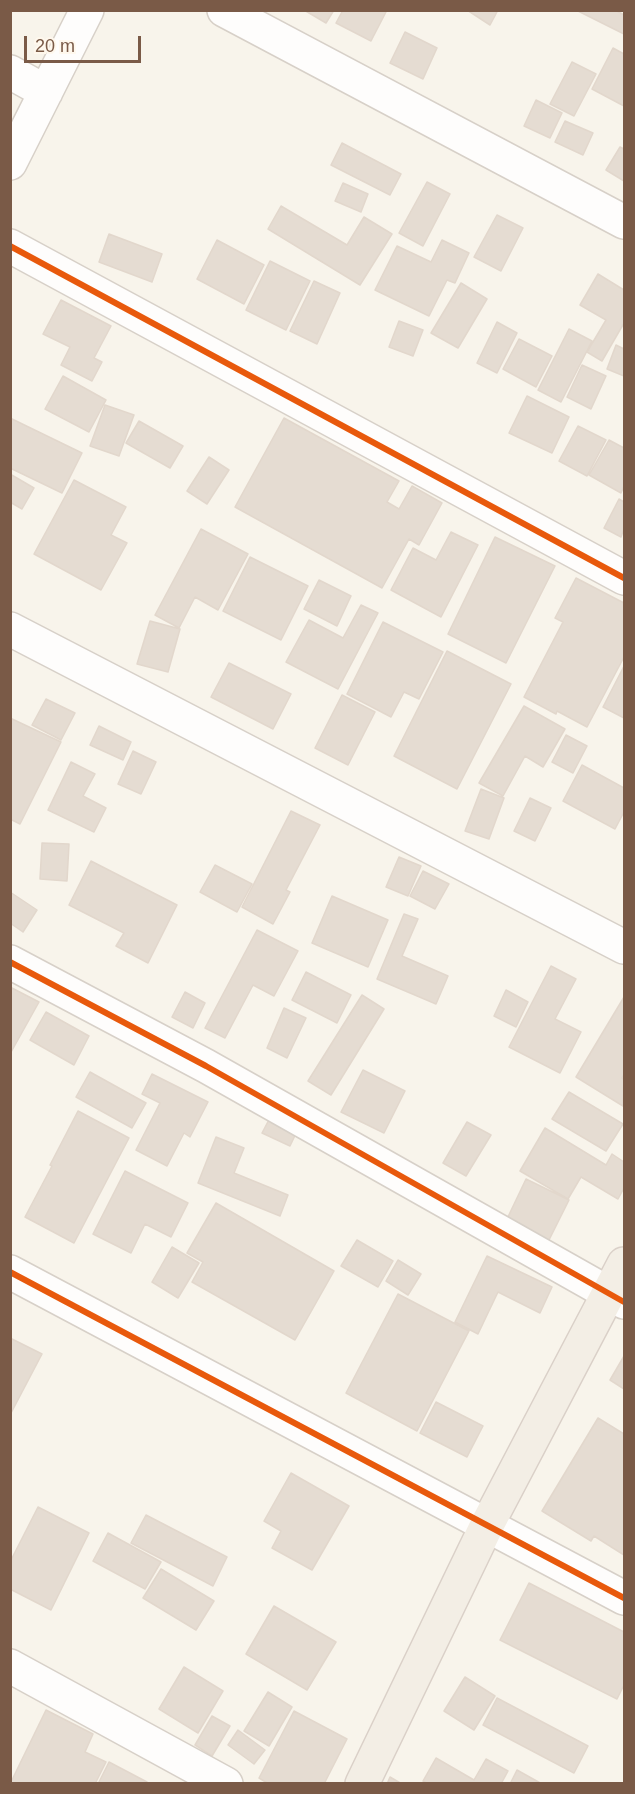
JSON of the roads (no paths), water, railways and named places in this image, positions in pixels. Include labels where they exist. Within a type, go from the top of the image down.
[{"type":"main road","points":[[362,1784],[487,1526],[617,1298],[624,1264]]},
{"type":"street","points":[[10,163],[87,10]]},
{"type":"street","points":[[224,10],[624,222]]},
{"type":"street","points":[[10,72],[46,92]]},
{"type":"street","points":[[10,246],[624,578]]},
{"type":"street","points":[[10,630],[624,947]]},
{"type":"street","points":[[10,962],[206,1066],[617,1298]]},
{"type":"street","points":[[10,1272],[624,1598]]},
{"type":"street","points":[[10,1666],[226,1784]]}]
